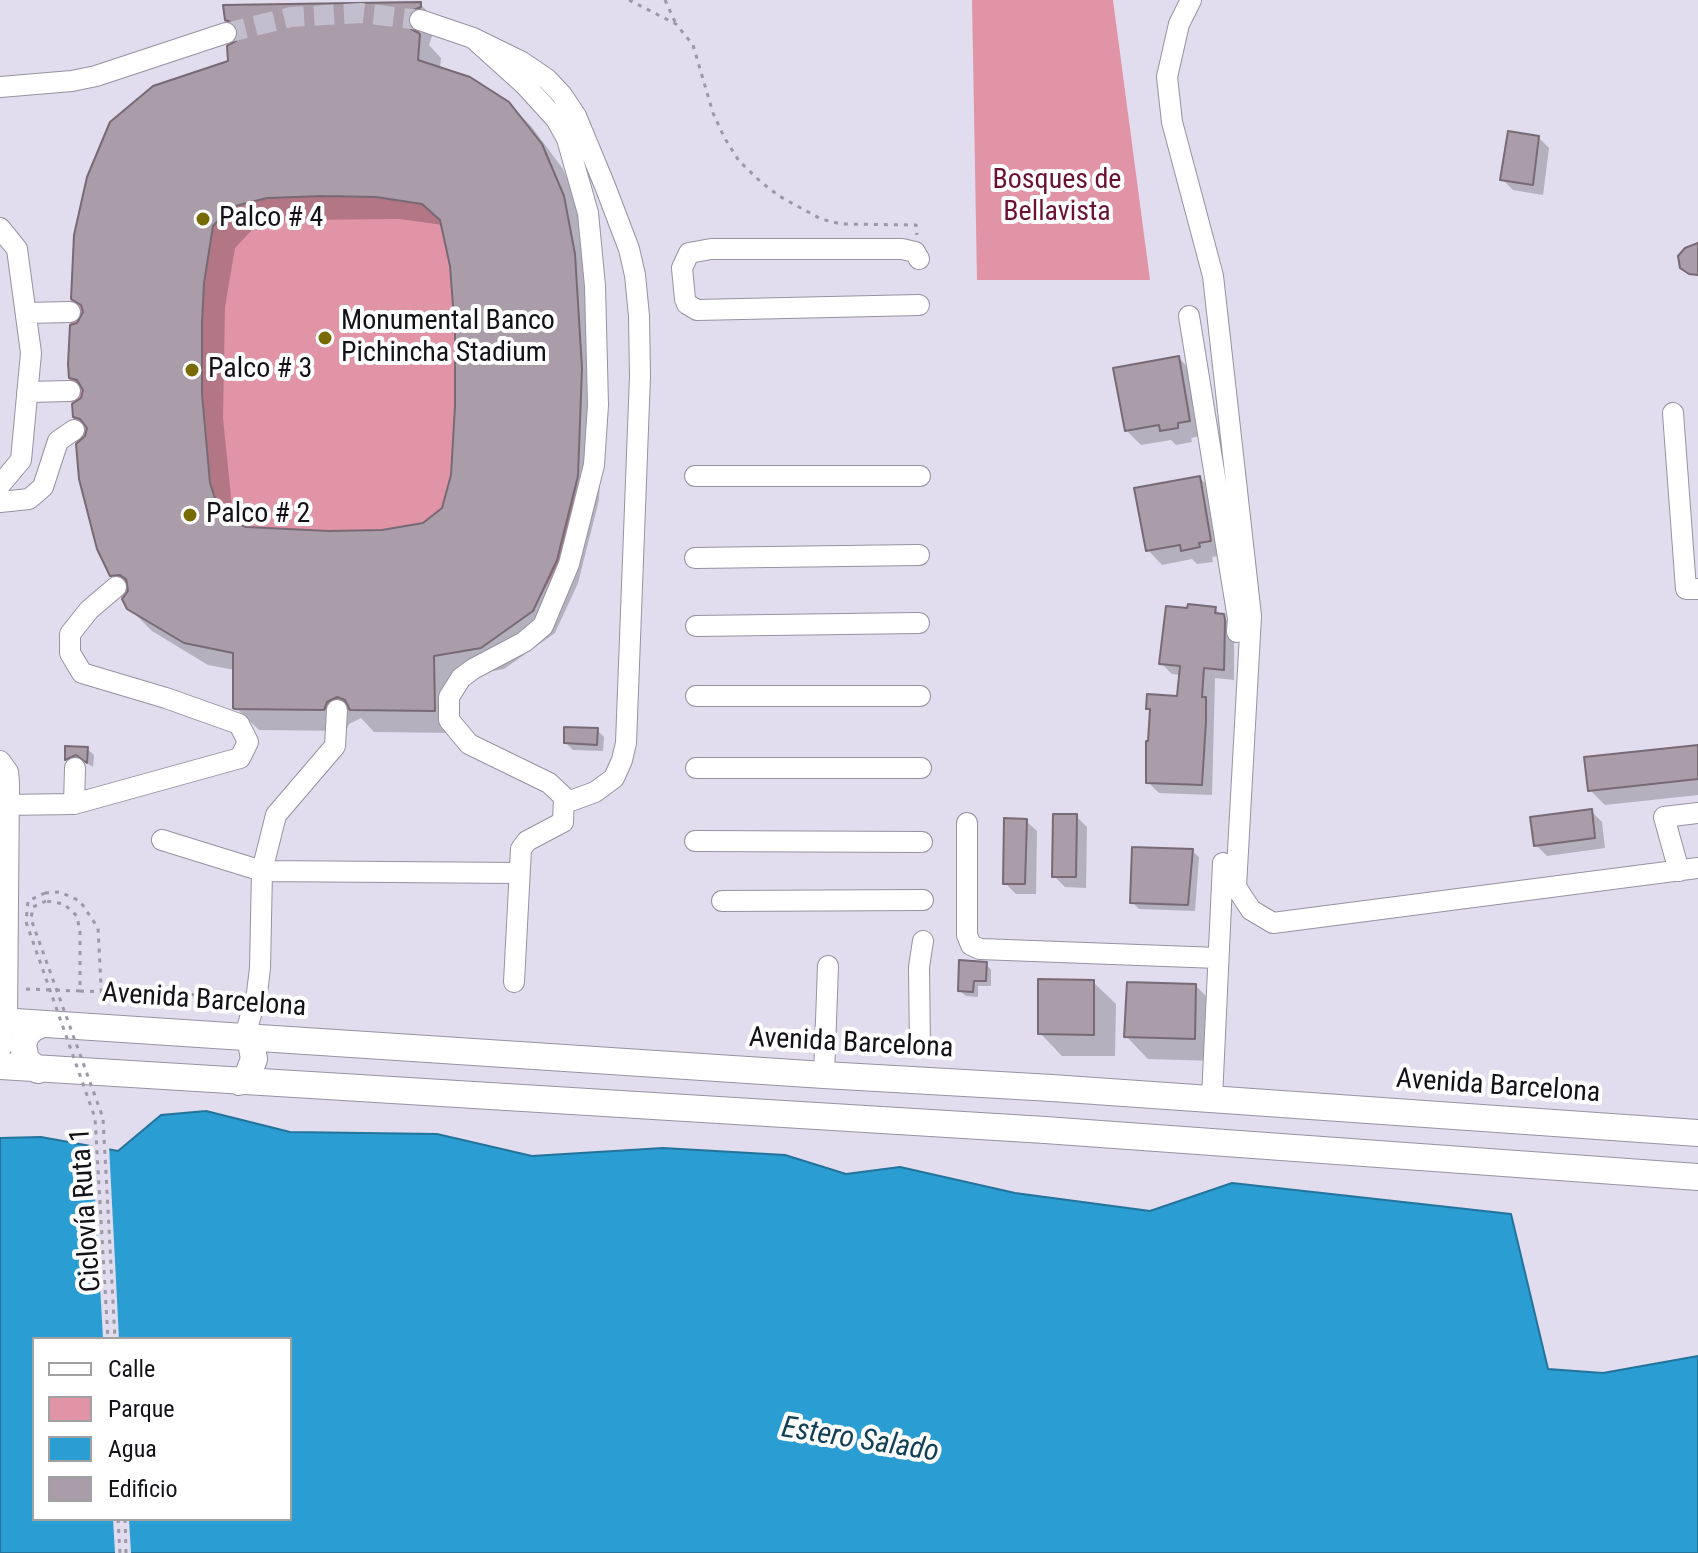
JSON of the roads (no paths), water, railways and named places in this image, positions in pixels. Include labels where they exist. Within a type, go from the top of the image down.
[{"type":"main road","name":"Avenida Barcelona","points":[[2,1032],[43,1024],[245,1036],[1212,1098],[1698,1133]]},
{"type":"main road","points":[[38,1070],[26,1060],[23,1045],[26,1035],[43,1024]]},
{"type":"main road","points":[[239,1082],[248,1075],[254,1059],[251,1042],[245,1036]]},
{"type":"main road","points":[[278,1084],[272,1077],[269,1060],[279,1043],[288,1039]]},
{"type":"main road","points":[[500,1095],[509,1092],[518,1077],[518,1068],[507,1053]]},
{"type":"main road","points":[[542,1098],[529,1086],[528,1078],[529,1069],[543,1057]]},
{"type":"main road","points":[[0,1066],[1045,1130],[1698,1177]]},
{"type":"main road","points":[[994,1127],[1002,1125],[1012,1111],[1013,1101],[1009,1091],[1000,1085]]},
{"type":"main road","points":[[1045,1130],[1038,1122],[1036,1104],[1052,1088]]},
{"type":"street","points":[[1191,0],[1179,24],[1167,77],[1172,122],[1213,276],[1251,616],[1236,887],[1251,910],[1273,923],[1689,870],[1664,817],[1698,813]]},
{"type":"street","points":[[420,20],[473,38],[535,70],[562,95],[576,116],[605,186],[629,249],[635,275],[640,376],[626,743],[614,778],[595,792],[565,803]]},
{"type":"street","points":[[0,87],[96,76],[226,33]]},
{"type":"street","points":[[473,38],[524,84],[556,119],[567,139],[588,213],[593,253],[598,405],[591,482],[569,564],[549,614],[534,635],[473,669],[461,678],[449,697],[449,720],[469,744],[549,783],[561,792],[565,803],[565,817],[560,825],[523,845],[514,982]]},
{"type":"street","points":[[0,228],[17,249],[31,353],[21,460],[0,485]]},
{"type":"street","points":[[919,259],[915,252],[902,249],[711,249],[689,253],[682,268],[685,299],[697,310],[919,305]]},
{"type":"street","points":[[26,313],[70,312]]},
{"type":"street","points":[[1189,316],[1238,619],[1212,1098]]},
{"type":"street","points":[[27,392],[70,391]]},
{"type":"street","points":[[1673,413],[1686,589],[1698,589]]},
{"type":"street","points":[[0,502],[29,499],[43,487],[58,441],[74,430]]},
{"type":"street","points":[[695,476],[920,476]]},
{"type":"street","points":[[695,558],[919,555]]},
{"type":"street","points":[[5,806],[74,804],[240,758],[248,742],[239,724],[82,673],[70,653],[70,634],[89,610],[116,587]]},
{"type":"street","points":[[696,626],[919,623]]},
{"type":"street","points":[[696,696],[920,696]]},
{"type":"street","points":[[245,1036],[257,993],[260,968],[262,871],[276,815],[335,746],[337,710]]},
{"type":"street","points":[[0,761],[8,772],[4,894],[6,989],[2,1032]]},
{"type":"street","points":[[74,804],[75,768]]},
{"type":"street","points":[[696,768],[921,768]]},
{"type":"street","points":[[967,823],[967,935],[971,945],[980,949],[1218,958]]},
{"type":"street","points":[[162,840],[262,871],[519,873]]},
{"type":"street","points":[[695,841],[922,842]]},
{"type":"street","points":[[722,901],[923,900]]},
{"type":"street","points":[[920,1047],[919,967],[923,941]]},
{"type":"street","points":[[824,1075],[828,966]]},
{"type":"water","name":"Estero Salado","points":[[206,1111],[290,1132],[437,1134],[532,1156],[663,1148],[785,1155],[846,1174],[900,1167],[1015,1193],[1150,1211],[1232,1183],[1511,1214],[1548,1369],[1603,1373],[1698,1356],[1698,1553],[0,1553],[0,1138],[41,1137],[118,1151],[161,1115]]},
{"type":"tunnel","points":[[226,33],[291,17],[361,13],[420,20]]},
{"type":"place","name":"Palco # 4","points":[[203,219]]},
{"type":"place","name":"Monumental Banco Pichincha Stadium","points":[[325,338]]},
{"type":"place","name":"Palco # 3","points":[[192,370]]},
{"type":"place","name":"Palco # 2","points":[[190,515]]},
{"type":"park label","name":"Bosques de Bellavista","points":[[1057,197]]}]
